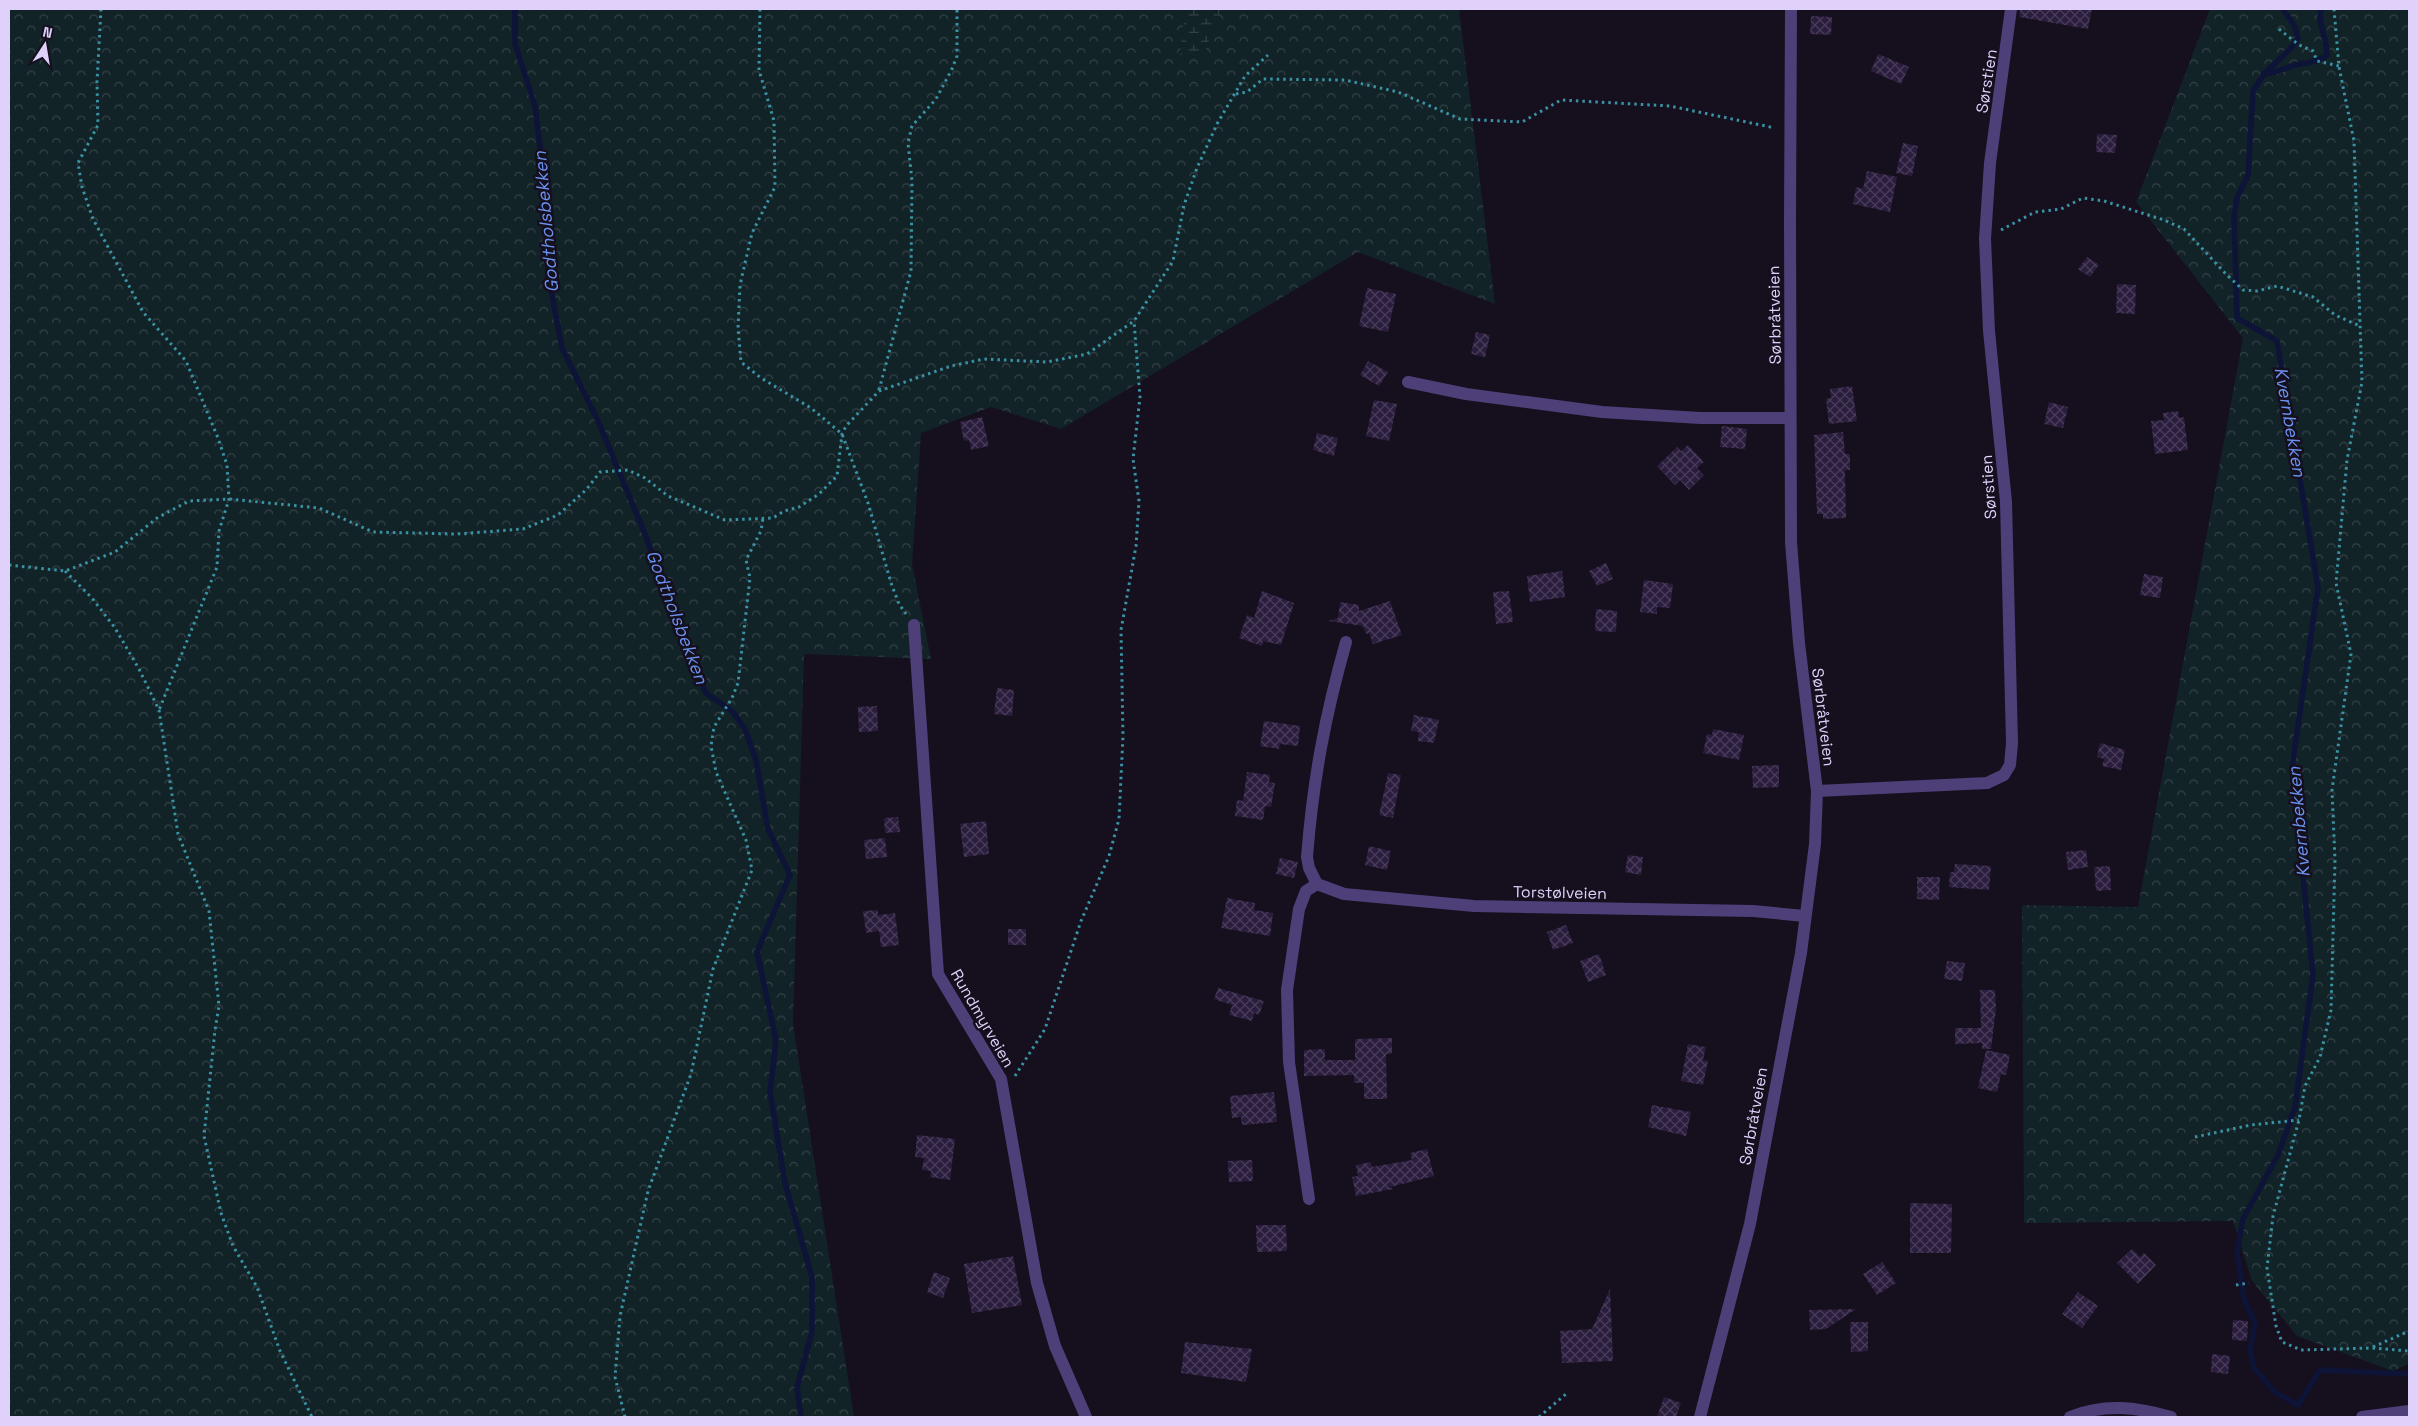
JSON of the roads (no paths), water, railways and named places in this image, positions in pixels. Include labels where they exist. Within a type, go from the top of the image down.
[{"type":"street","name":"Sørbråtveien","points":[[1700,1417],[1750,1224],[1801,953],[1815,844],[1817,791],[1794,592],[1791,542],[1790,131],[1792,9]]},
{"type":"street","name":"Sørstien","points":[[1817,791],[1987,783],[2004,775],[2010,765],[2012,742],[2006,502],[1989,331],[1985,238],[1990,163],[2011,9]]},
{"type":"street","points":[[1408,382],[1466,394],[1602,412],[1700,418],[1790,418]]},
{"type":"street","name":"Rundmyrveien","points":[[914,625],[938,974],[1001,1079],[1037,1283],[1055,1346],[1086,1417]]},
{"type":"street","points":[[1309,1199],[1289,1062],[1287,990],[1299,909],[1306,891],[1317,884],[1308,868],[1307,857],[1314,788],[1327,708],[1346,642]]},
{"type":"street","name":"Torstølveien","points":[[1317,884],[1326,889],[1344,894],[1474,906],[1753,911],[1805,916]]},
{"type":"street","points":[[2070,1417],[2085,1411],[2111,1407],[2140,1409],[2171,1417]]},
{"type":"street","points":[[2362,1417],[2409,1411]]},
{"type":"waterway","name":"Godtholsbekken","points":[[515,9],[515,44],[535,106],[545,187],[548,274],[562,348],[598,421],[645,534],[695,670],[706,693],[733,712],[745,729],[756,760],[768,829],[790,875],[757,952],[776,1040],[770,1092],[785,1183],[812,1277],[812,1331],[797,1388],[801,1417]]},
{"type":"waterway","name":"Kvernbekken","points":[[2283,9],[2294,25],[2298,38],[2292,47],[2264,74],[2253,91],[2248,175],[2237,198],[2234,216],[2237,318],[2277,341],[2318,588],[2292,767],[2313,975],[2295,1107],[2278,1155],[2243,1219],[2237,1252],[2244,1299],[2255,1323],[2250,1350],[2254,1368],[2276,1393],[2298,1405],[2320,1370],[2409,1374]]},
{"type":"waterway","points":[[2264,74],[2314,61],[2327,55],[2320,20],[2321,9]]}]
